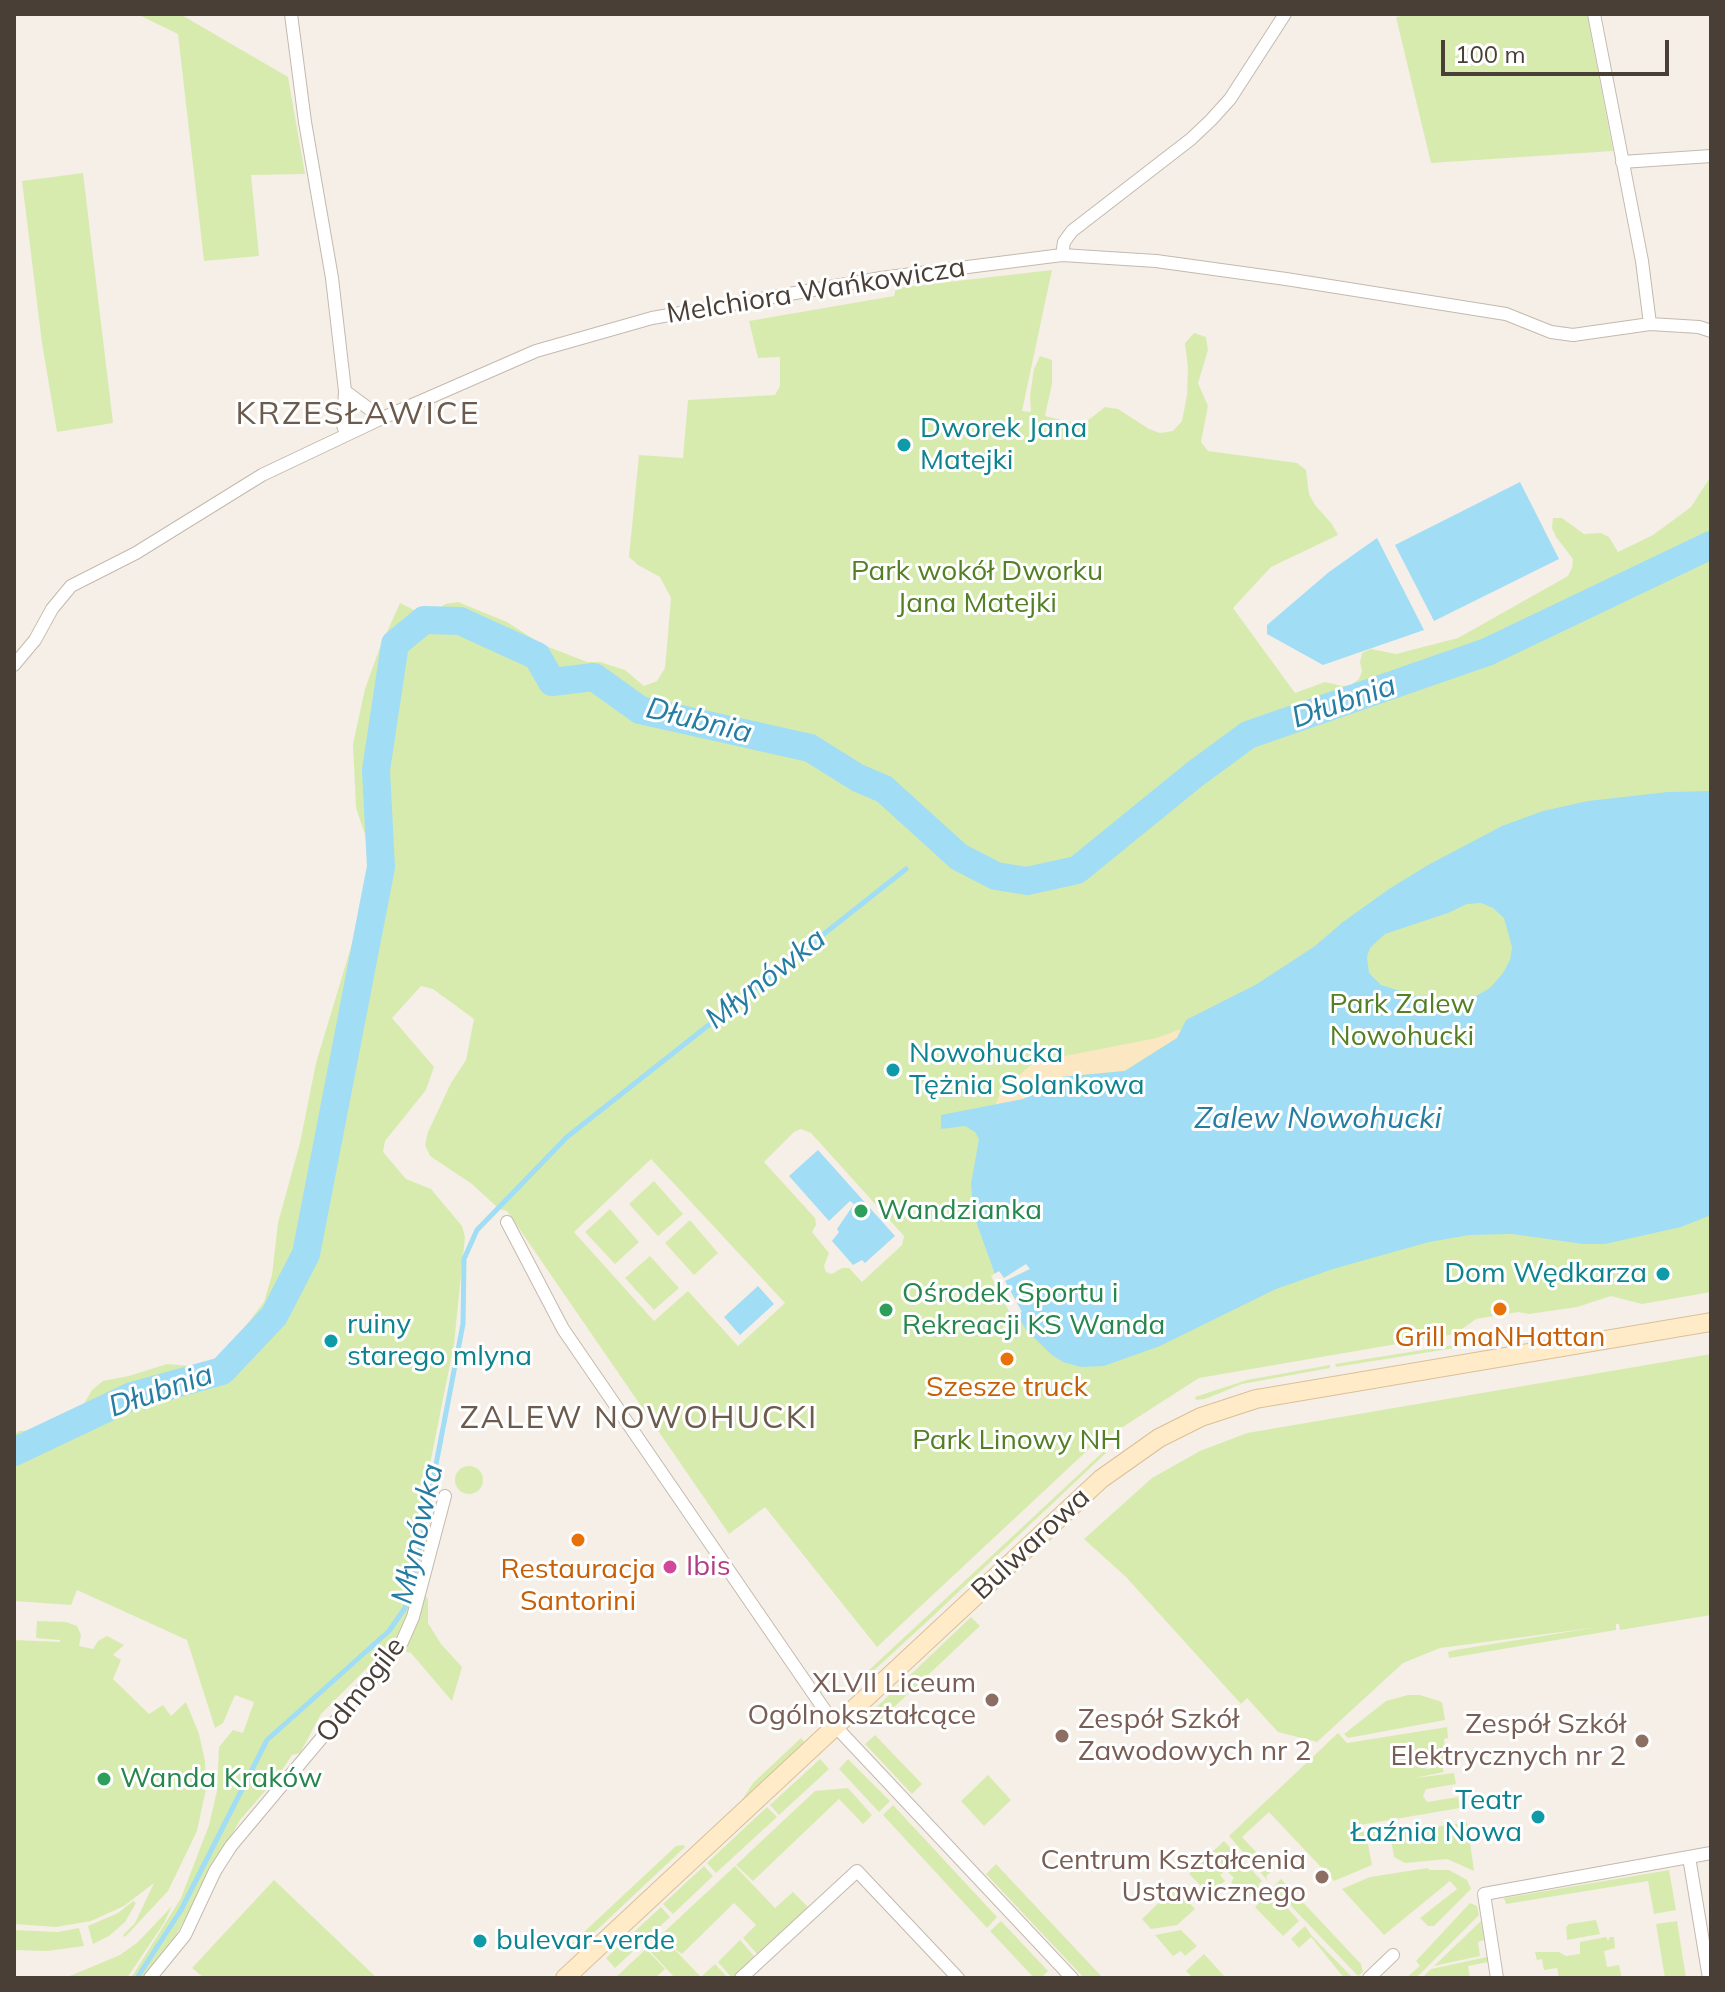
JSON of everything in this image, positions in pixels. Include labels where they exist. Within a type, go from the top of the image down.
[{"type":"street","points":[[291,14],[305,122],[332,278],[345,391],[343,425],[346,435]]},
{"type":"street","points":[[1062,255],[1064,242],[1072,231],[1211,120],[1230,99],[1285,14]]},
{"type":"street","points":[[1594,14],[1642,261],[1650,324]]},
{"type":"street","points":[[1622,162],[1711,156]]},
{"type":"street","name":"Melchiora Wańkowicza","points":[[14,665],[35,640],[52,609],[71,586],[136,553],[262,475],[536,351],[633,323],[881,278],[1062,255],[1156,261],[1286,279],[1506,314],[1551,332],[1573,335],[1650,324],[1699,327],[1711,331]]},
{"type":"street","points":[[345,391],[372,411],[378,420]]},
{"type":"street","points":[[507,1222],[563,1329],[837,1728],[1072,1978]]},
{"type":"street","name":"Bulwarowa","points":[[565,1978],[837,1728],[1109,1471],[1148,1444],[1225,1408],[1270,1396],[1711,1322]]},
{"type":"street","name":"Odmogile","points":[[150,1978],[185,1935],[215,1871],[231,1846],[402,1642],[413,1617],[445,1496]]},
{"type":"street","points":[[1497,1978],[1484,1894],[1711,1853]]},
{"type":"street","points":[[1689,1857],[1709,1978]]},
{"type":"street","points":[[741,1978],[857,1871],[958,1978]]},
{"type":"street","points":[[1369,1978],[1393,1955]]},
{"type":"green space","points":[[137,14],[180,14],[288,77],[305,174],[251,175],[259,256],[204,261],[178,34]]},
{"type":"green space","points":[[1410,14],[1587,14],[1613,151],[1431,163],[1396,17]]},
{"type":"green space","points":[[83,173],[113,423],[57,432],[42,343],[22,181]]},
{"type":"green space","points":[[1052,270],[1022,411],[1031,412],[1034,369],[1040,356],[1052,360],[1052,384],[1045,416],[1082,425],[1105,407],[1118,409],[1160,433],[1173,431],[1182,421],[1187,395],[1185,343],[1194,333],[1206,337],[1208,350],[1198,383],[1208,406],[1201,442],[1208,451],[1297,463],[1306,470],[1309,494],[1315,505],[1338,535],[1271,567],[1233,608],[1295,693],[1325,682],[1351,685],[1359,679],[1362,671],[1362,653],[1371,649],[1396,654],[1458,638],[1568,576],[1573,559],[1556,537],[1552,528],[1553,518],[1562,518],[1584,534],[1601,533],[1609,537],[1618,552],[1653,535],[1691,507],[1711,476],[1711,1292],[1642,1304],[1611,1296],[1577,1307],[1476,1319],[1455,1334],[1199,1378],[1090,1448],[877,1647],[765,1507],[729,1534],[507,1211],[499,1209],[472,1184],[430,1156],[425,1145],[428,1132],[451,1083],[466,1060],[474,1019],[433,989],[421,986],[392,1018],[434,1067],[426,1090],[385,1141],[383,1152],[406,1179],[431,1189],[462,1226],[465,1237],[454,1344],[414,1544],[413,1579],[428,1599],[428,1623],[441,1644],[462,1667],[452,1701],[411,1653],[394,1648],[380,1655],[321,1714],[300,1753],[292,1755],[240,1820],[161,1962],[147,1978],[131,1978],[181,1898],[209,1825],[217,1791],[219,1747],[233,1730],[243,1733],[254,1702],[235,1695],[223,1723],[215,1728],[187,1640],[77,1590],[71,1605],[14,1601],[14,1435],[19,1431],[58,1430],[78,1414],[92,1390],[103,1381],[167,1364],[205,1367],[217,1363],[264,1302],[272,1275],[278,1223],[300,1143],[316,1063],[373,874],[372,855],[356,808],[353,744],[365,689],[400,603],[422,614],[458,602],[507,622],[541,644],[587,662],[600,662],[625,670],[644,686],[657,681],[665,668],[671,598],[660,577],[629,557],[639,455],[683,458],[688,400],[775,395],[780,386],[780,357],[758,358],[749,321],[894,296],[896,288]],"holes":[[[801,1129],[811,1133],[904,1236],[902,1245],[862,1282],[849,1268],[832,1274],[826,1272],[824,1266],[829,1253],[812,1232],[816,1225],[815,1218],[764,1162],[794,1132]],[[651,1159],[785,1303],[738,1346],[688,1291],[654,1321],[574,1232]]]},
{"type":"green space","points":[[654,1181],[683,1214],[658,1236],[629,1204]]},
{"type":"green space","points":[[610,1209],[639,1242],[615,1264],[585,1232]]},
{"type":"green space","points":[[690,1220],[718,1253],[694,1275],[665,1243]]},
{"type":"green space","points":[[650,1256],[679,1288],[654,1310],[625,1278]]},
{"type":"green space","points":[[1460,1344],[1461,1347],[1336,1367],[1335,1364]]},
{"type":"green space","points":[[1711,1354],[1711,1615],[1620,1630],[1619,1624],[1616,1624],[1616,1630],[1449,1658],[1448,1652],[1455,1650],[1592,1628],[1440,1648],[1403,1663],[1317,1742],[1278,1732],[1247,1698],[1241,1704],[1126,1577],[1084,1539],[1152,1478],[1200,1451],[1247,1433]]},
{"type":"green space","points":[[1330,1365],[1330,1368],[1242,1384],[1205,1399],[1196,1400],[1195,1397],[1247,1380]]},
{"type":"green space","points":[[1104,1451],[1106,1453],[932,1617],[870,1674],[853,1685]]},
{"type":"green space","points":[[469,1466],[479,1470],[483,1480],[479,1490],[469,1494],[459,1490],[455,1480],[459,1470]]},
{"type":"green space","points":[[971,1617],[980,1626],[875,1725],[867,1716]]},
{"type":"green space","name":"Wanda Kraków","points":[[37,1621],[66,1622],[77,1626],[81,1635],[79,1646],[93,1649],[98,1641],[107,1636],[124,1645],[113,1655],[121,1660],[113,1679],[149,1714],[163,1705],[171,1716],[186,1702],[199,1734],[205,1761],[206,1789],[197,1831],[168,1891],[125,1937],[123,1935],[135,1923],[154,1883],[124,1906],[91,1921],[56,1927],[14,1924],[14,1640],[60,1642],[36,1638]]},
{"type":"green space","points":[[1420,1695],[1442,1702],[1445,1720],[1348,1738],[1344,1734],[1386,1701]]},
{"type":"green space","points":[[1447,1727],[1448,1738],[1444,1739],[1452,1762],[1426,1766],[1426,1769],[1442,1766],[1444,1772],[1415,1778],[1454,1773],[1456,1784],[1426,1789],[1423,1796],[1427,1802],[1458,1797],[1460,1808],[1360,1825],[1361,1832],[1379,1829],[1380,1836],[1367,1839],[1372,1865],[1334,1881],[1269,1812],[1242,1837],[1273,1870],[1266,1876],[1268,1881],[1229,1836],[1338,1733],[1347,1743]]},
{"type":"green space","points":[[875,1735],[922,1784],[912,1794],[865,1744]]},
{"type":"green space","points":[[801,1738],[805,1743],[739,1805],[753,1783]]},
{"type":"green space","points":[[820,1759],[829,1769],[779,1815],[770,1805]]},
{"type":"green space","points":[[848,1759],[890,1801],[879,1812],[839,1769]]},
{"type":"green space","points":[[988,1775],[1011,1800],[984,1826],[961,1801]]},
{"type":"green space","points":[[848,1788],[872,1815],[863,1824],[839,1799],[753,1881],[736,1865],[815,1791]]},
{"type":"green space","points":[[893,1805],[997,1917],[987,1928],[883,1815]]},
{"type":"green space","points":[[767,1807],[777,1817],[716,1873],[707,1863]]},
{"type":"green space","points":[[1467,1822],[1474,1871],[1447,1859],[1405,1863],[1394,1857],[1390,1834]]},
{"type":"green space","points":[[1224,1841],[1262,1881],[1248,1898],[1231,1882],[1234,1878],[1226,1870],[1220,1875],[1225,1881],[1210,1895],[1189,1874]]},
{"type":"green space","points":[[676,1846],[685,1847],[583,1943],[574,1948],[570,1945]]},
{"type":"green space","points":[[996,1864],[1103,1978],[1084,1978],[986,1874]]},
{"type":"green space","points":[[704,1866],[713,1876],[673,1914],[663,1904]]},
{"type":"green space","points":[[735,1866],[775,1908],[793,1892],[808,1907],[757,1954],[743,1938],[756,1925],[734,1903],[682,1954],[673,1948],[701,1977],[715,1964],[728,1978],[675,1978],[647,1948]]},
{"type":"green space","points":[[1428,1868],[1449,1870],[1467,1880],[1471,1889],[1434,1926],[1428,1926],[1420,1918],[1457,1889],[1450,1881],[1384,1935],[1342,1889],[1370,1877]]},
{"type":"green space","points":[[1669,1870],[1676,1910],[1654,1914],[1648,1881],[1506,1904],[1504,1898]]},
{"type":"green space","points":[[1281,1879],[1361,1964],[1363,1972],[1358,1976],[1273,1887]]},
{"type":"green space","points":[[274,1880],[377,1978],[204,1978],[192,1968]]},
{"type":"green space","points":[[1175,1887],[1195,1909],[1177,1925],[1151,1929],[1142,1919]]},
{"type":"green space","points":[[1274,1893],[1299,1921],[1283,1936],[1255,1907],[1267,1895],[1269,1897]]},
{"type":"green space","points":[[133,1901],[136,1903],[125,1922],[109,1936],[93,1944],[88,1926],[118,1913]]},
{"type":"green space","points":[[1470,1903],[1477,1906],[1479,1915],[1416,1978],[1406,1978],[1420,1966],[1416,1961]]},
{"type":"green space","points":[[172,1906],[127,1978],[65,1978],[120,1955],[138,1942]]},
{"type":"green space","points":[[661,1907],[670,1917],[615,1968],[606,1958]]},
{"type":"green space","points":[[1596,1920],[1600,1934],[1567,1940],[1566,1927],[1569,1924]]},
{"type":"green space","points":[[1001,1921],[1048,1971],[1041,1978],[1034,1978],[990,1931]]},
{"type":"green space","points":[[1481,1921],[1484,1940],[1478,1942],[1480,1956],[1434,1966]]},
{"type":"green space","points":[[1677,1921],[1686,1978],[1665,1978],[1656,1924]]},
{"type":"green space","points":[[1305,1926],[1353,1978],[1344,1978],[1311,1937],[1299,1948],[1291,1939]]},
{"type":"green space","points":[[79,1928],[84,1946],[47,1951],[14,1950],[14,1930],[58,1932]]},
{"type":"green space","points":[[1181,1930],[1197,1946],[1185,1956],[1181,1951],[1173,1956],[1155,1935]]},
{"type":"green space","points":[[1606,1937],[1608,1941],[1614,1937],[1615,1948],[1604,1951],[1607,1967],[1619,1965],[1622,1978],[1559,1978],[1557,1968],[1544,1970],[1542,1959],[1537,1960],[1535,1952],[1559,1952],[1566,1956],[1580,1954],[1580,1942]]},
{"type":"green space","points":[[740,1940],[755,1957],[732,1978],[718,1962]]},
{"type":"green space","points":[[646,1949],[665,1969],[655,1978],[615,1978]]},
{"type":"green space","points":[[1204,1954],[1226,1978],[1193,1978],[1186,1971]]},
{"type":"green space","points":[[1487,1957],[1488,1962],[1468,1966],[1470,1978],[1422,1978],[1431,1969]]},
{"type":"sand","points":[[1181,1029],[1177,1038],[1124,1071],[1060,1077],[1055,1086],[1023,1099],[996,1105],[999,1094],[1034,1062],[1157,1038]]},
{"type":"water","points":[[1520,482],[1559,559],[1434,621],[1395,545]]},
{"type":"water","points":[[1377,538],[1424,630],[1323,665],[1267,634],[1267,625],[1329,572]]},
{"type":"water","name":"Zalew Nowohucki","points":[[1711,791],[1711,1215],[1681,1227],[1605,1244],[1512,1234],[1470,1235],[1429,1242],[1276,1289],[1160,1346],[1104,1366],[1081,1367],[1063,1362],[1027,1331],[1000,1288],[974,1216],[971,1184],[979,1139],[975,1132],[965,1126],[941,1129],[941,1115],[1023,1099],[1055,1086],[1060,1077],[1125,1071],[1177,1038],[1186,1020],[1257,984],[1315,946],[1389,889],[1502,826],[1543,811],[1588,801],[1668,792]],"holes":[[[1481,903],[1504,918],[1512,947],[1510,960],[1490,988],[1476,996],[1456,1002],[1437,1001],[1381,985],[1369,973],[1367,957],[1370,948],[1385,934],[1467,904]]]},
{"type":"water","name":"Wandzianka","points":[[818,1150],[895,1236],[865,1263],[862,1260],[853,1265],[832,1241],[854,1204],[850,1201],[829,1221],[789,1176]]},
{"type":"water","points":[[758,1286],[774,1304],[740,1335],[724,1317]]},
{"type":"pier","points":[[1026,1264],[1030,1269],[1005,1281],[1022,1312],[1012,1317],[991,1276],[999,1271],[1004,1278]]},
{"type":"waterway","name":"Dłubnia","points":[[14,1452],[132,1396],[222,1371],[274,1316],[306,1254],[381,867],[376,770],[395,644],[424,620],[460,621],[537,656],[552,682],[594,677],[640,710],[810,748],[858,778],[884,789],[959,857],[996,876],[1027,881],[1077,870],[1248,735],[1487,652],[1711,545]]},
{"type":"waterway","name":"Młynówka","points":[[951,865],[962,859]]},
{"type":"waterway","name":"Młynówka","points":[[137,1978],[181,1910],[267,1740],[389,1631],[405,1608],[418,1558],[463,1324],[464,1259],[477,1230],[567,1137],[906,869]]},
{"type":"place","name":"Dworek Jana Matejki","points":[[904,445]]},
{"type":"place","name":"Nowohucka Tężnia Solankowa","points":[[893,1070]]},
{"type":"place","name":"Wandzianka","points":[[861,1211]]},
{"type":"place","name":"Dom Wędkarza","points":[[1663,1274]]},
{"type":"place","name":"Grill maNHattan","points":[[1500,1309]]},
{"type":"place","name":"Ośrodek Sportu i Rekreacji KS Wanda","points":[[886,1310]]},
{"type":"place","name":"ruiny starego mlyna","points":[[331,1341]]},
{"type":"place","name":"Szesze truck","points":[[1007,1359]]},
{"type":"place","name":"Restauracja Santorini","points":[[578,1540]]},
{"type":"place","name":"Ibis","points":[[670,1567]]},
{"type":"place","name":"XLVII Liceum Ogólnokształcące","points":[[992,1700]]},
{"type":"place","name":"Zespół Szkół Zawodowych nr 2","points":[[1062,1736]]},
{"type":"place","name":"Zespół Szkół Elektrycznych nr 2","points":[[1642,1741]]},
{"type":"place","name":"Wanda Kraków","points":[[104,1779]]},
{"type":"place","name":"Teatr Łaźnia Nowa","points":[[1538,1817]]},
{"type":"place","name":"Centrum Kształcenia Ustawicznego","points":[[1322,1877]]},
{"type":"place","name":"bulevar-verde","points":[[480,1941]]},
{"type":"district","name":"KRZESŁAWICE","points":[[358,414]]},
{"type":"district","name":"ZALEW NOWOHUCKI","points":[[639,1418]]},
{"type":"park label","name":"Park wokół Dworku Jana Matejki","points":[[977,588]]},
{"type":"park label","name":"Park Zalew Nowohucki","points":[[1402,1021]]},
{"type":"park label","name":"Park Linowy NH","points":[[1017,1441]]}]
